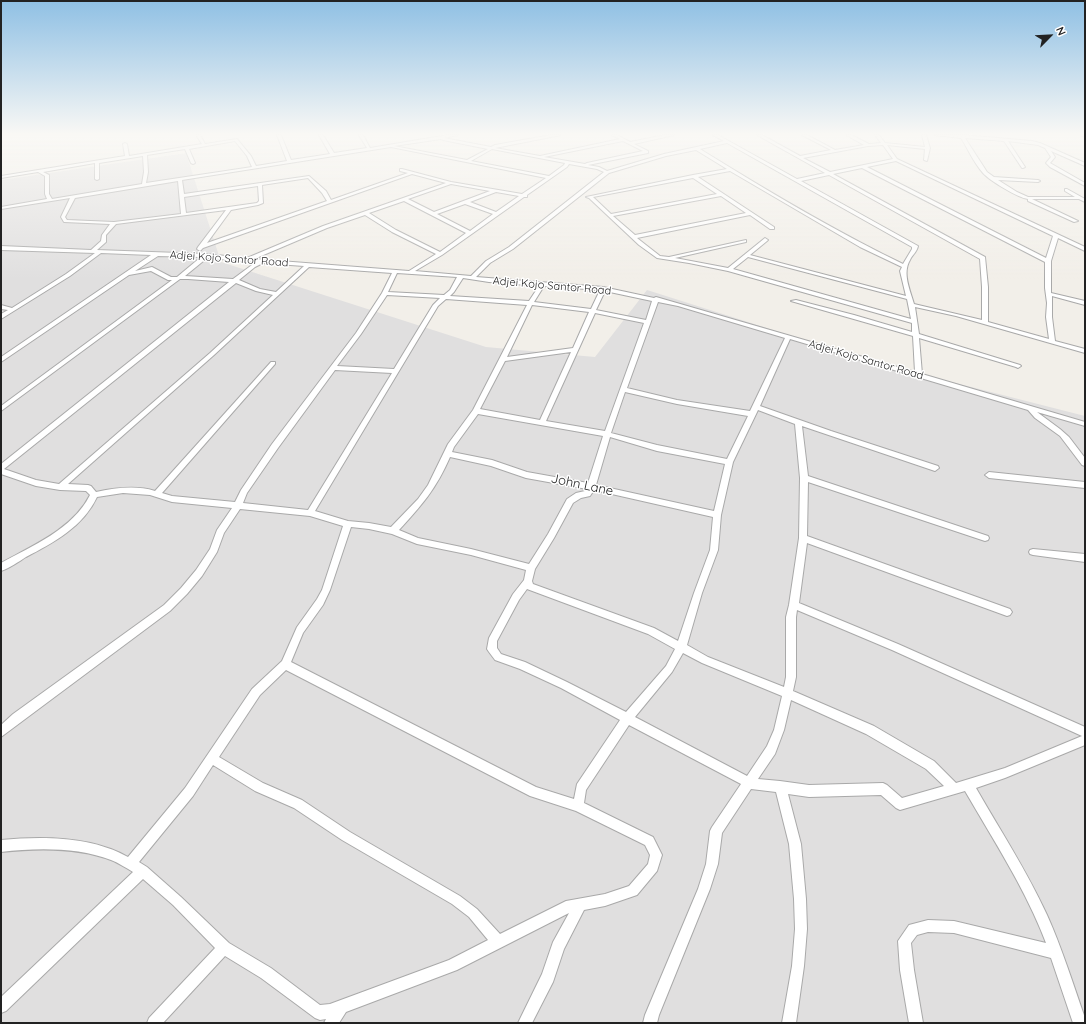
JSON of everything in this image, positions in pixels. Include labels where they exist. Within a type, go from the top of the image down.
[{"type":"street","points":[[46,183],[50,200]]},
{"type":"street","points":[[1,208],[157,183]]},
{"type":"street","points":[[180,183],[184,215]]},
{"type":"street","points":[[182,196],[274,183]]},
{"type":"street","points":[[315,183],[324,192],[330,202]]},
{"type":"street","points":[[201,247],[384,183]]},
{"type":"street","points":[[247,260],[325,227],[451,183],[525,196]]},
{"type":"street","points":[[410,272],[440,254],[543,183]]},
{"type":"street","points":[[472,277],[488,262],[511,248],[594,183]]},
{"type":"street","points":[[577,196],[590,197],[660,183]]},
{"type":"street","points":[[703,183],[772,228]]},
{"type":"street","points":[[752,183],[862,246],[904,266]]},
{"type":"street","points":[[803,183],[915,246],[915,249],[904,266],[903,271],[912,305],[919,376]]},
{"type":"street","points":[[847,183],[983,258],[985,323]]},
{"type":"street","points":[[894,183],[1048,261]]},
{"type":"street","points":[[945,183],[1085,248]]},
{"type":"street","points":[[998,183],[1015,193],[1076,221]]},
{"type":"street","points":[[73,196],[63,217],[66,221],[114,223],[229,209],[260,203],[260,185]]},
{"type":"street","points":[[434,214],[495,190]]},
{"type":"street","points":[[1067,190],[1085,201]]},
{"type":"street","points":[[611,215],[720,195]]},
{"type":"street","points":[[590,197],[657,256],[730,270],[914,322]]},
{"type":"street","points":[[1027,198],[1078,198]]},
{"type":"street","points":[[404,199],[470,233]]},
{"type":"street","points":[[465,202],[496,214]]},
{"type":"street","points":[[194,255],[229,209]]},
{"type":"street","points":[[365,213],[394,231],[440,254]]},
{"type":"street","points":[[634,237],[750,214]]},
{"type":"street","points":[[92,252],[104,241],[104,235],[114,223]]},
{"type":"street","points":[[1052,341],[1049,317],[1050,303],[1048,261],[1056,235]]},
{"type":"street","points":[[730,270],[749,256],[765,240]]},
{"type":"street","points":[[664,258],[744,241]]},
{"type":"street","name":"Adjei Kojo Santor Road","points":[[3,250],[194,255],[461,276],[603,290],[656,299],[1085,424]]},
{"type":"street","points":[[1,317],[68,275],[100,252]]},
{"type":"street","points":[[1,360],[157,254]]},
{"type":"street","points":[[1,409],[179,278],[206,256]]},
{"type":"street","points":[[749,256],[909,298]]},
{"type":"street","points":[[148,260],[152,269],[170,279],[188,277],[236,281],[258,290],[278,294]]},
{"type":"street","points":[[1,468],[253,266],[262,261]]},
{"type":"street","points":[[60,487],[278,294],[308,265]]},
{"type":"street","points":[[128,275],[152,269]]},
{"type":"street","points":[[1,732],[17,718],[161,612],[178,597],[199,573],[214,550],[220,532],[238,505],[244,492],[275,446],[334,368],[385,293],[395,271]]},
{"type":"street","points":[[310,513],[436,305],[446,298],[461,276]]},
{"type":"street","points":[[393,532],[421,501],[440,471],[458,434],[476,411],[530,303],[543,284]]},
{"type":"street","points":[[542,422],[603,290]]},
{"type":"street","points":[[385,293],[530,303],[592,311],[648,322]]},
{"type":"street","points":[[1049,294],[1085,304]]},
{"type":"street","points":[[656,299],[607,434],[592,487],[587,494],[579,495],[570,501],[531,568],[528,581],[516,597],[492,640],[491,646],[494,654],[522,665],[564,685],[750,783],[809,790],[883,789],[900,804],[968,786],[1005,773],[1085,740]]},
{"type":"street","points":[[794,301],[916,335],[1018,366]]},
{"type":"street","points":[[912,305],[985,323],[1085,351]]},
{"type":"street","points":[[1,307],[13,310]]},
{"type":"street","points":[[578,806],[581,788],[628,718],[669,669],[681,648],[698,593],[714,550],[717,515],[729,462],[788,337]]},
{"type":"street","points":[[503,359],[575,350]]},
{"type":"street","points":[[157,494],[273,363]]},
{"type":"street","points":[[334,368],[395,371]]},
{"type":"street","points":[[624,390],[677,402],[754,410],[798,422],[935,468]]},
{"type":"street","points":[[1030,408],[1038,418],[1054,427],[1085,463]]},
{"type":"street","points":[[476,411],[607,434],[656,448],[729,462]]},
{"type":"street","points":[[1054,427],[1056,415]]},
{"type":"street","points":[[650,1023],[652,1014],[704,889],[712,864],[716,831],[750,783],[774,744],[779,730],[786,693],[791,677],[791,616],[794,605],[803,538],[804,478],[798,422]]},
{"type":"street","name":"John Lane","points":[[447,454],[492,464],[526,475],[592,487],[717,515]]},
{"type":"street","points":[[1,471],[36,483],[60,487],[88,488],[94,495]]},
{"type":"street","points":[[989,475],[1085,485]]},
{"type":"street","points":[[804,478],[985,538]]},
{"type":"street","points":[[94,495],[123,490],[150,492],[172,499],[310,513],[348,524],[369,526],[393,532],[417,541],[471,552],[531,568]]},
{"type":"street","points":[[2,565],[60,533],[74,523],[85,512],[92,502],[94,495]]},
{"type":"street","points":[[130,864],[180,804],[256,692],[285,664],[300,630],[320,602],[326,590],[348,524]]},
{"type":"street","points":[[803,538],[1007,612]]},
{"type":"street","points":[[1033,552],[1085,558]]},
{"type":"street","points":[[528,581],[530,586],[533,588],[651,631],[681,648],[732,672],[786,693],[870,730],[930,765],[955,789]]},
{"type":"street","points":[[794,605],[901,650],[1085,732]]},
{"type":"street","points":[[1,846],[19,844],[49,844],[83,847],[114,855],[143,871],[177,901],[224,948],[266,973],[320,1013],[341,1007],[452,965],[555,912],[580,904],[605,900],[632,891],[653,867],[656,855],[649,842],[578,806],[534,792],[285,664]]},
{"type":"street","points":[[211,758],[259,787],[298,804],[346,836],[456,900],[473,913],[498,941]]},
{"type":"street","points":[[780,786],[795,844],[800,899],[801,929],[798,966],[789,1023]]},
{"type":"street","points":[[968,786],[1000,839],[1037,906],[1080,1023]]},
{"type":"street","points":[[1,1006],[143,871]]},
{"type":"street","points":[[524,1023],[548,977],[558,947],[580,904]]},
{"type":"street","points":[[916,1023],[907,970],[904,941],[913,929],[928,926],[954,927],[1055,952]]},
{"type":"street","points":[[154,1023],[224,948]]},
{"type":"street","points":[[330,1023],[341,1007]]},
{"type":"shaded area","points":[[1,183],[196,183],[221,262],[486,347],[595,357],[647,290],[877,363],[1085,416],[1085,1023],[1,1023]]}]
